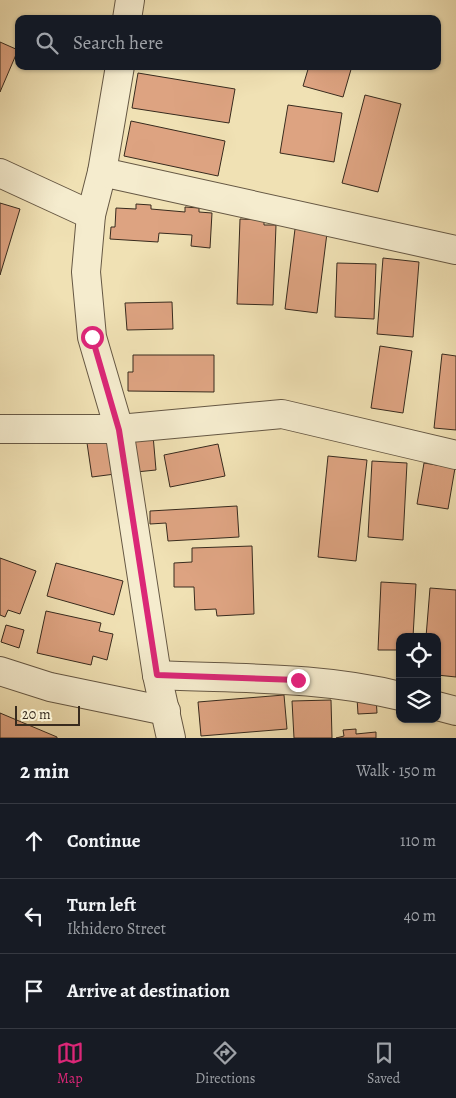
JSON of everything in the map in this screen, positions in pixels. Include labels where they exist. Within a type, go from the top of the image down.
[{"type":"street","points":[[128,15],[130,0]]},
{"type":"street","points":[[119,70],[102,172],[91,215],[86,272],[92,337],[119,430],[157,675],[171,738]]},
{"type":"street","points":[[102,172],[456,250]]},
{"type":"street","points":[[0,173],[91,215]]},
{"type":"street","points":[[0,430],[119,430],[282,414],[456,455]]},
{"type":"street","points":[[0,671],[50,687],[166,711]]},
{"type":"street","points":[[157,675],[298,680],[380,691],[396,695]]},
{"type":"street","points":[[441,707],[456,710]]},
{"type":"building","points":[[0,42],[15,49],[15,57],[0,92]]},
{"type":"building","points":[[308,70],[351,70],[343,97],[303,86]]},
{"type":"building","points":[[138,73],[235,89],[229,123],[132,108]]},
{"type":"building","points":[[365,95],[401,104],[378,192],[342,183]]},
{"type":"building","points":[[288,105],[342,113],[334,162],[280,153]]},
{"type":"building","points":[[131,121],[225,141],[218,176],[124,156]]},
{"type":"building","points":[[0,203],[20,209],[0,275]]},
{"type":"building","points":[[136,204],[151,205],[151,209],[185,212],[185,207],[199,208],[199,212],[212,213],[210,248],[191,246],[192,235],[159,233],[158,242],[110,239],[111,227],[115,227],[116,208],[136,209]]},
{"type":"building","points":[[240,219],[264,220],[264,225],[276,225],[273,305],[237,304]]},
{"type":"building","points":[[295,229],[327,233],[317,313],[285,309]]},
{"type":"building","points":[[383,258],[419,262],[413,337],[377,334]]},
{"type":"building","points":[[337,263],[376,264],[374,319],[335,317]]},
{"type":"building","points":[[172,302],[173,329],[127,330],[125,303]]},
{"type":"building","points":[[380,346],[412,351],[403,413],[371,408]]},
{"type":"building","points":[[442,354],[456,356],[456,430],[434,428]]},
{"type":"building","points":[[133,355],[214,355],[214,392],[128,391],[128,372],[133,372]]},
{"type":"building","points":[[153,435],[156,470],[136,472],[133,437]]},
{"type":"building","points":[[110,440],[115,474],[92,477],[87,443]]},
{"type":"building","points":[[218,444],[225,476],[170,487],[164,455]]},
{"type":"building","points":[[328,456],[367,460],[356,561],[318,557]]},
{"type":"building","points":[[372,461],[407,463],[403,540],[368,537]]},
{"type":"building","points":[[424,463],[455,468],[448,509],[417,504]]},
{"type":"building","points":[[237,506],[239,537],[168,541],[166,523],[150,524],[150,511]]},
{"type":"building","points":[[252,546],[254,614],[217,616],[216,609],[195,610],[194,587],[174,587],[174,563],[192,562],[192,548]]},
{"type":"building","points":[[0,558],[36,571],[20,614],[8,610],[5,617],[0,615]]},
{"type":"building","points":[[56,563],[123,581],[114,615],[47,596]]},
{"type":"building","points":[[381,582],[416,584],[413,633],[396,633],[396,650],[378,650]]},
{"type":"building","points":[[430,588],[456,590],[456,677],[441,675],[441,633],[426,633]]},
{"type":"building","points":[[46,611],[101,623],[99,631],[113,634],[107,660],[93,656],[91,665],[37,653]]},
{"type":"building","points":[[6,625],[24,630],[19,648],[1,642]]},
{"type":"building","points":[[284,695],[287,729],[201,736],[198,702]]},
{"type":"building","points":[[376,697],[377,713],[358,714],[357,698]]},
{"type":"building","points":[[331,700],[332,738],[294,738],[292,701]]},
{"type":"building","points":[[0,713],[57,737],[57,738],[0,738]]},
{"type":"building","points":[[356,729],[356,734],[376,732],[376,738],[336,738],[344,736],[343,730]]},
{"type":"route","points":[[92,337],[119,430],[157,675],[298,680]]}]
